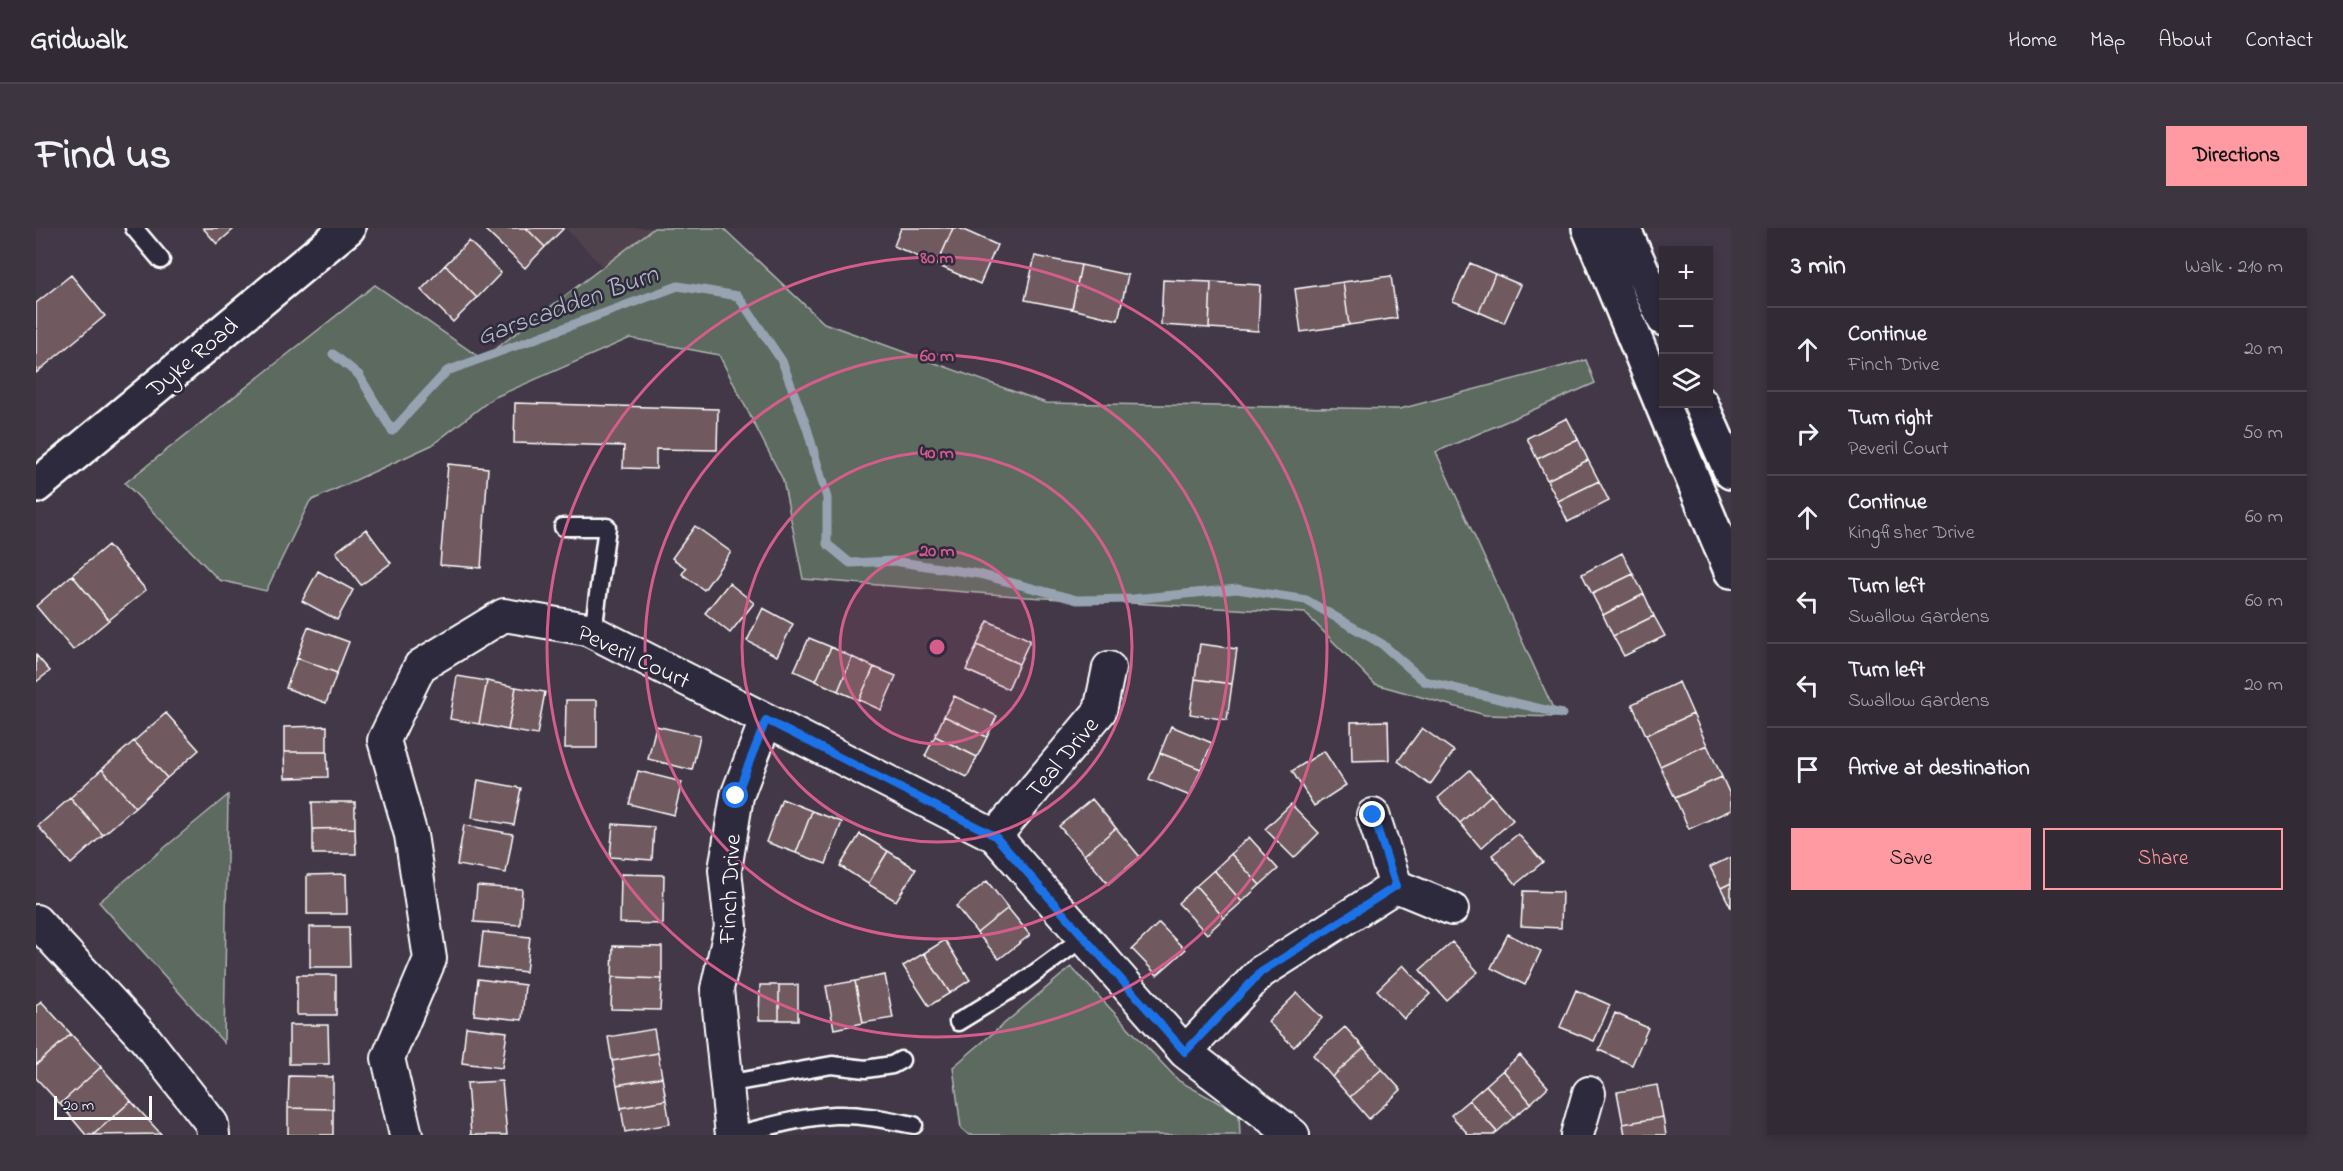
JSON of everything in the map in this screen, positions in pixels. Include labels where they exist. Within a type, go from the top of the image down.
[{"type":"street","name":"Dyke Road","points":[[36,486],[348,228]]},
{"type":"street","points":[[1589,228],[1731,571]]},
{"type":"street","points":[[1623,228],[1659,308]]},
{"type":"street","points":[[1703,408],[1731,472]]},
{"type":"street","name":"Peveril Court","points":[[406,1135],[388,1058],[430,959],[411,835],[384,740],[420,666],[504,615],[587,629],[995,836]]},
{"type":"street","name":"Teal Drive","points":[[995,836],[1100,711],[1108,668]]},
{"type":"street","name":"Finch Drive","points":[[733,1135],[717,989],[731,927],[725,870],[736,796],[766,720]]},
{"type":"street","points":[[1373,815],[1396,886],[1452,909]]},
{"type":"street","points":[[995,836],[1185,1052],[1284,1132]]},
{"type":"street","points":[[1185,1052],[1261,972],[1396,886]]},
{"type":"street","points":[[36,921],[147,1041],[212,1124],[213,1135]]},
{"type":"street","points":[[1577,1135],[1589,1093]]},
{"type":"lane","points":[[134,228],[161,260]]},
{"type":"lane","points":[[563,526],[608,526],[593,632]]},
{"type":"lane","points":[[958,1022],[1020,984],[1084,937]]},
{"type":"lane","points":[[726,1084],[832,1065],[866,1070],[892,1065],[901,1060]]},
{"type":"lane","points":[[733,1135],[792,1121],[837,1115],[875,1118],[914,1125]]},
{"type":"shaded area","points":[[565,228],[654,228],[603,267]]},
{"type":"green space","points":[[654,228],[723,228],[824,323],[1046,403],[1400,409],[1586,360],[1595,383],[1436,452],[1557,717],[1485,715],[1375,684],[1305,613],[1027,597],[803,579],[783,480],[719,355],[630,338],[493,398],[432,445],[310,501],[266,591],[219,580],[125,483],[375,285],[482,359]]},
{"type":"green space","points":[[228,795],[224,1043],[99,902]]},
{"type":"green space","points":[[1071,967],[1179,1081],[1239,1114],[1240,1135],[969,1135],[961,1128],[953,1067]]},
{"type":"building","points":[[203,228],[235,228],[217,244]]},
{"type":"building","points":[[483,228],[526,228],[545,247],[525,268]]},
{"type":"building","points":[[526,228],[564,228],[545,247]]},
{"type":"building","points":[[901,228],[953,228],[937,265],[894,246]]},
{"type":"building","points":[[953,228],[959,228],[997,245],[980,284],[937,265]]},
{"type":"building","points":[[469,241],[501,273],[477,298],[445,265]]},
{"type":"building","points":[[1035,256],[1081,265],[1072,309],[1025,300]]},
{"type":"building","points":[[1470,263],[1495,274],[1479,312],[1453,301]]},
{"type":"building","points":[[445,265],[477,298],[453,322],[421,290]]},
{"type":"building","points":[[1081,265],[1128,275],[1118,320],[1072,309]]},
{"type":"building","points":[[1495,274],[1521,285],[1504,323],[1479,312]]},
{"type":"building","points":[[71,275],[105,316],[36,373],[36,303]]},
{"type":"building","points":[[1391,276],[1397,318],[1349,325],[1343,282]]},
{"type":"building","points":[[1163,280],[1211,282],[1209,328],[1161,325]]},
{"type":"building","points":[[1211,282],[1260,285],[1258,331],[1209,328]]},
{"type":"building","points":[[1343,282],[1349,325],[1301,332],[1295,289]]},
{"type":"building","points":[[515,403],[718,409],[717,450],[656,449],[656,469],[623,468],[624,446],[514,443]]},
{"type":"building","points":[[1567,418],[1578,439],[1537,459],[1527,438]]},
{"type":"building","points":[[1578,439],[1588,460],[1547,480],[1537,459]]},
{"type":"building","points":[[1588,460],[1599,481],[1558,501],[1547,480]]},
{"type":"building","points":[[448,464],[488,468],[481,568],[440,565]]},
{"type":"building","points":[[1599,481],[1609,501],[1568,522],[1558,501]]},
{"type":"building","points":[[695,526],[731,552],[704,590],[682,574],[686,568],[672,558]]},
{"type":"building","points":[[366,529],[391,563],[361,585],[336,552]]},
{"type":"building","points":[[108,545],[146,590],[109,620],[72,575]]},
{"type":"building","points":[[1622,553],[1633,574],[1592,594],[1582,574]]},
{"type":"building","points":[[318,571],[353,590],[337,620],[302,601]]},
{"type":"building","points":[[1633,574],[1644,594],[1603,615],[1592,594]]},
{"type":"building","points":[[72,575],[109,620],[73,650],[36,606]]},
{"type":"building","points":[[729,583],[754,603],[730,633],[705,613]]},
{"type":"building","points":[[1644,594],[1654,616],[1613,636],[1603,615]]},
{"type":"building","points":[[763,608],[793,624],[777,656],[747,641]]},
{"type":"building","points":[[1654,616],[1665,636],[1624,656],[1613,636]]},
{"type":"building","points":[[988,621],[1030,640],[1019,664],[977,645]]},
{"type":"building","points":[[308,627],[349,642],[337,673],[297,658]]},
{"type":"building","points":[[809,638],[831,647],[816,681],[794,671]]},
{"type":"building","points":[[1200,644],[1237,649],[1232,684],[1195,679]]},
{"type":"building","points":[[977,645],[1019,664],[1008,689],[966,670]]},
{"type":"building","points":[[831,647],[852,657],[838,691],[816,681]]},
{"type":"building","points":[[36,655],[50,671],[36,682]]},
{"type":"building","points":[[852,657],[874,667],[859,700],[838,691]]},
{"type":"building","points":[[297,658],[337,673],[326,703],[286,688]]},
{"type":"building","points":[[874,667],[896,676],[881,710],[859,700]]},
{"type":"building","points":[[457,676],[487,681],[479,724],[450,719]]},
{"type":"building","points":[[1195,679],[1232,684],[1227,720],[1190,714]]},
{"type":"building","points":[[487,681],[516,687],[508,730],[479,724]]},
{"type":"building","points":[[1679,682],[1693,714],[1646,735],[1632,704]]},
{"type":"building","points":[[516,687],[545,692],[537,735],[508,730]]},
{"type":"building","points":[[954,696],[997,716],[987,737],[944,716]]},
{"type":"building","points":[[566,700],[597,700],[597,748],[565,748]]},
{"type":"building","points":[[166,713],[199,750],[167,778],[134,741]]},
{"type":"building","points":[[1693,714],[1707,745],[1660,766],[1646,735]]},
{"type":"building","points":[[944,716],[987,737],[977,757],[935,736]]},
{"type":"building","points":[[1388,721],[1389,760],[1352,761],[1351,722]]},
{"type":"building","points":[[327,726],[327,752],[284,752],[284,727]]},
{"type":"building","points":[[656,726],[700,736],[692,770],[648,759]]},
{"type":"building","points":[[1171,726],[1212,743],[1201,769],[1160,753]]},
{"type":"building","points":[[1422,728],[1454,751],[1430,785],[1398,761]]},
{"type":"building","points":[[935,736],[977,757],[967,777],[925,756]]},
{"type":"building","points":[[134,741],[167,778],[135,807],[102,769]]},
{"type":"building","points":[[1707,745],[1722,777],[1675,798],[1660,766]]},
{"type":"building","points":[[1324,751],[1346,785],[1314,806],[1292,771]]},
{"type":"building","points":[[284,752],[327,752],[328,777],[285,778]]},
{"type":"building","points":[[1160,753],[1201,769],[1190,796],[1149,779]]},
{"type":"building","points":[[102,769],[135,807],[103,835],[70,798]]},
{"type":"building","points":[[1470,770],[1491,795],[1460,823],[1438,798]]},
{"type":"building","points":[[638,771],[682,782],[674,815],[629,804]]},
{"type":"building","points":[[1722,777],[1731,797],[1731,810],[1689,829],[1675,798]]},
{"type":"building","points":[[478,780],[521,788],[514,825],[472,818]]},
{"type":"building","points":[[1491,795],[1513,820],[1481,848],[1460,823]]},
{"type":"building","points":[[70,798],[103,835],[71,864],[38,826]]},
{"type":"building","points":[[782,799],[812,811],[796,853],[766,842]]},
{"type":"building","points":[[1092,799],[1116,828],[1084,855],[1059,826]]},
{"type":"building","points":[[312,802],[355,802],[355,828],[313,829]]},
{"type":"building","points":[[1291,804],[1319,833],[1294,858],[1265,829]]},
{"type":"building","points":[[812,811],[842,822],[826,864],[796,853]]},
{"type":"building","points":[[613,824],[654,827],[652,860],[610,857]]},
{"type":"building","points":[[464,825],[513,834],[506,873],[457,865]]},
{"type":"building","points":[[355,828],[356,854],[313,854],[313,829]]},
{"type":"building","points":[[1116,828],[1140,857],[1108,884],[1084,855]]},
{"type":"building","points":[[860,834],[888,851],[868,884],[840,866]]},
{"type":"building","points":[[1518,834],[1543,862],[1516,884],[1492,855]]},
{"type":"building","points":[[1249,837],[1278,869],[1260,885],[1231,854]]},
{"type":"building","points":[[888,851],[916,869],[896,901],[868,884]]},
{"type":"building","points":[[1231,854],[1260,885],[1242,902],[1214,870]]},
{"type":"building","points":[[1731,857],[1731,883],[1721,888],[1710,867]]},
{"type":"building","points":[[1214,870],[1242,902],[1224,918],[1196,886]]},
{"type":"building","points":[[346,874],[347,914],[307,914],[307,875]]},
{"type":"building","points":[[621,874],[664,875],[663,924],[620,923]]},
{"type":"building","points":[[987,881],[1008,908],[977,933],[956,906]]},
{"type":"building","points":[[1731,883],[1731,908],[1721,888]]},
{"type":"building","points":[[477,886],[522,889],[520,925],[474,922]]},
{"type":"building","points":[[1196,886],[1224,918],[1207,934],[1178,903]]},
{"type":"building","points":[[1523,891],[1562,892],[1561,928],[1521,926]]},
{"type":"building","points":[[1008,908],[1030,935],[999,959],[977,933]]},
{"type":"building","points":[[1159,923],[1185,950],[1157,975],[1132,949]]},
{"type":"building","points":[[310,927],[349,927],[350,967],[310,967]]},
{"type":"building","points":[[483,932],[530,937],[526,972],[479,967]]},
{"type":"building","points":[[1508,934],[1541,951],[1525,985],[1491,968]]},
{"type":"building","points":[[945,940],[970,980],[950,993],[924,953]]},
{"type":"building","points":[[1452,942],[1478,972],[1446,1000],[1420,970]]},
{"type":"building","points":[[613,946],[662,947],[662,979],[612,977]]},
{"type":"building","points":[[924,953],[950,993],[929,1006],[903,966]]},
{"type":"building","points":[[1403,965],[1430,994],[1404,1019],[1377,990]]},
{"type":"building","points":[[297,975],[336,975],[336,1015],[297,1015]]},
{"type":"building","points":[[885,975],[893,1018],[863,1023],[855,981]]},
{"type":"building","points":[[612,977],[662,979],[660,1010],[611,1009]]},
{"type":"building","points":[[478,979],[525,985],[522,1020],[474,1015]]},
{"type":"building","points":[[855,981],[863,1023],[834,1029],[826,986]]},
{"type":"building","points":[[760,985],[779,985],[779,1020],[759,1020]]},
{"type":"building","points":[[779,985],[798,985],[798,1020],[779,1020]]},
{"type":"building","points":[[1576,990],[1610,1005],[1594,1041],[1560,1027]]},
{"type":"building","points":[[1297,993],[1322,1018],[1294,1047],[1268,1022]]},
{"type":"building","points":[[41,1001],[71,1034],[36,1065],[36,1006]]},
{"type":"building","points":[[1615,1013],[1648,1028],[1632,1065],[1599,1050]]},
{"type":"building","points":[[289,1025],[328,1025],[329,1064],[289,1064]]},
{"type":"building","points":[[466,1027],[507,1032],[502,1068],[462,1063]]},
{"type":"building","points":[[1345,1027],[1364,1048],[1332,1077],[1313,1055]]},
{"type":"building","points":[[654,1029],[658,1053],[612,1061],[608,1037]]},
{"type":"building","points":[[71,1034],[101,1067],[60,1104],[36,1078],[36,1065]]},
{"type":"building","points":[[1364,1048],[1382,1069],[1350,1097],[1332,1077]]},
{"type":"building","points":[[658,1053],[662,1077],[617,1085],[612,1061]]},
{"type":"building","points":[[1520,1055],[1548,1087],[1531,1103],[1503,1070]]},
{"type":"building","points":[[101,1067],[131,1101],[93,1135],[86,1135],[60,1104]]},
{"type":"building","points":[[1382,1069],[1401,1090],[1369,1119],[1350,1097]]},
{"type":"building","points":[[1503,1070],[1531,1103],[1514,1117],[1486,1085]]},
{"type":"building","points":[[289,1076],[333,1077],[333,1109],[288,1108]]},
{"type":"building","points":[[662,1077],[666,1100],[621,1108],[617,1085]]},
{"type":"building","points":[[502,1081],[507,1135],[471,1135],[467,1083]]},
{"type":"building","points":[[1486,1085],[1514,1117],[1497,1132],[1469,1100]]},
{"type":"building","points":[[1657,1085],[1663,1117],[1623,1124],[1617,1092]]},
{"type":"building","points":[[666,1100],[670,1124],[625,1132],[621,1108]]},
{"type":"building","points":[[1469,1100],[1497,1132],[1493,1135],[1469,1135],[1451,1115]]},
{"type":"building","points":[[131,1101],[161,1134],[93,1135]]},
{"type":"building","points":[[288,1108],[333,1109],[333,1135],[288,1135]]},
{"type":"building","points":[[1663,1117],[1666,1135],[1625,1135],[1623,1124]]},
{"type":"waterway","name":"Garscadden Burn","points":[[333,354],[359,375],[392,431],[447,371],[678,286],[738,296],[782,361],[807,428],[827,498],[827,544],[850,563],[894,561],[979,574],[1077,600],[1133,599],[1237,589],[1306,600],[1382,644],[1424,681],[1562,714]]},
{"type":"route","points":[[736,796],[766,720],[995,836],[1185,1052],[1261,972],[1396,886],[1373,815]]}]
